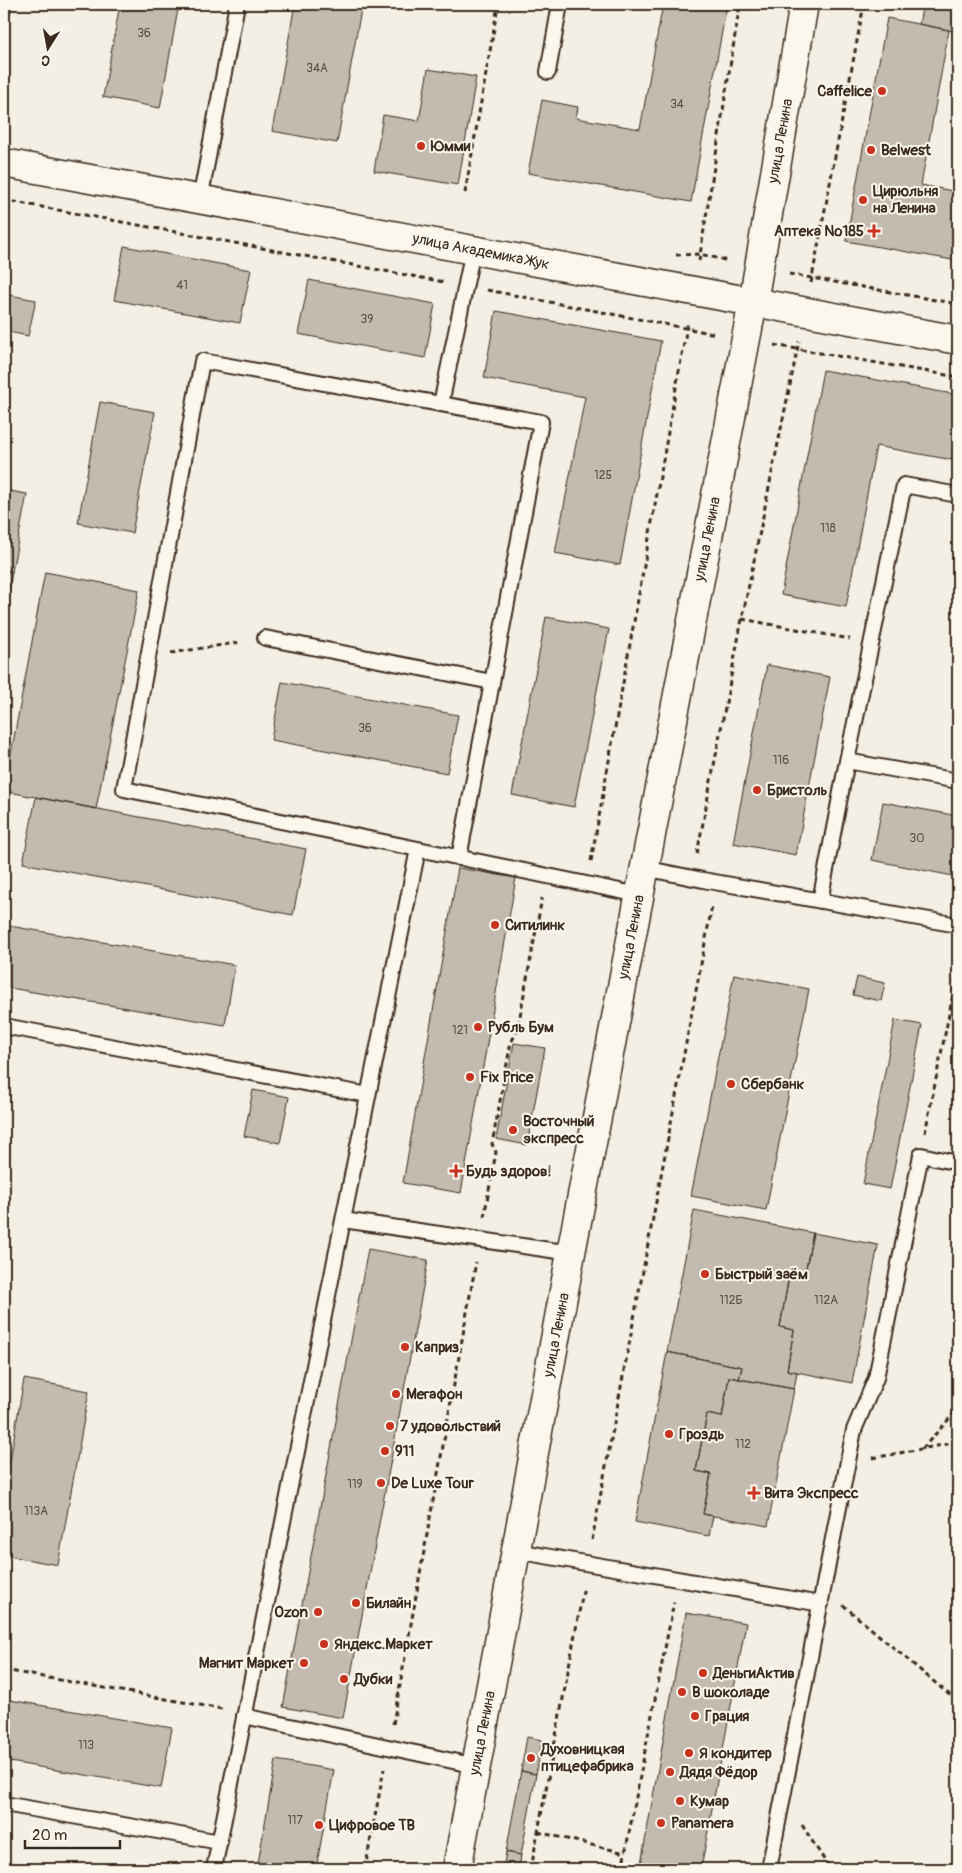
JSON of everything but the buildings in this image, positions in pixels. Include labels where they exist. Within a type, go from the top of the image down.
[{"type":"main road","name":"улица Ленина","points":[[457,1869],[571,1253],[753,302],[804,4]]},
{"type":"main road","name":"улица Академика Жук","points":[[4,163],[958,340]]},
{"type":"lane","points":[[200,200],[238,4]]},
{"type":"lane","points":[[548,72],[560,4]]},
{"type":"lane","points":[[441,404],[473,250]]},
{"type":"lane","points":[[459,858],[541,422],[202,361],[124,789],[418,849],[459,858],[639,895]]},
{"type":"lane","points":[[820,901],[870,642],[904,485],[958,495]]},
{"type":"lane","points":[[264,638],[492,682]]},
{"type":"lane","points":[[847,761],[958,781]]},
{"type":"lane","points":[[214,1869],[418,849]]},
{"type":"lane","points":[[644,868],[958,926]]},
{"type":"lane","points":[[4,1026],[368,1095]]},
{"type":"lane","points":[[769,1869],[854,1430],[876,1378],[921,1155],[958,1163]]},
{"type":"lane","points":[[343,1220],[571,1253]]},
{"type":"lane","points":[[516,1551],[820,1604]]},
{"type":"lane","points":[[244,1716],[476,1766]]},
{"type":"lane","points":[[4,1804],[220,1842]]},
{"type":"path","points":[[465,193],[497,12],[492,4]]},
{"type":"path","points":[[587,884],[694,291],[740,4]]},
{"type":"path","points":[[531,1869],[713,907],[696,856],[742,619],[806,312],[864,4]]},
{"type":"path","points":[[742,619],[870,642]]},
{"type":"path","points":[[148,656],[264,638]]},
{"type":"path","points":[[365,1869],[496,1152],[492,1144],[511,1042],[517,1032],[546,876]]},
{"type":"path","points":[[921,1155],[958,970]]},
{"type":"path","points":[[921,1449],[958,1409]]},
{"type":"path","points":[[848,1462],[958,1442]]},
{"type":"path","points":[[622,1869],[678,1579]]},
{"type":"path","points":[[824,1588],[958,1702]]},
{"type":"path","points":[[4,1670],[222,1709]]},
{"type":"path","points":[[783,1797],[830,1869]]},
{"type":"path","points":[[538,1832],[625,1853]]},
{"type":"place","name":"Caffelice","points":[[882,91]]},
{"type":"place","name":"Юмми","points":[[421,146]]},
{"type":"place","name":"Belwest","points":[[871,150]]},
{"type":"place","name":"Цирюльня на Ленина","points":[[863,200]]},
{"type":"place","name":"Аптека №185","points":[[874,231]]},
{"type":"place","name":"Бристоль","points":[[757,790]]},
{"type":"place","name":"Ситилинк","points":[[495,925]]},
{"type":"place","name":"Рубль Бум","points":[[478,1027]]},
{"type":"place","name":"Fix Price","points":[[470,1077]]},
{"type":"place","name":"Сбербанк","points":[[731,1084]]},
{"type":"place","name":"Восточный экспресс","points":[[513,1130]]},
{"type":"place","name":"Будь здоров!","points":[[456,1171]]},
{"type":"place","name":"Быстрый заём","points":[[705,1274]]},
{"type":"place","name":"Каприз","points":[[405,1347]]},
{"type":"place","name":"Мегафон","points":[[396,1394]]},
{"type":"place","name":"7 удовольствий","points":[[390,1426]]},
{"type":"place","name":"Гроздь","points":[[669,1434]]},
{"type":"place","name":"911","points":[[385,1451]]},
{"type":"place","name":"De Luxe Tour","points":[[381,1483]]},
{"type":"place","name":"Вита Экспресс","points":[[754,1493]]},
{"type":"place","name":"Билайн","points":[[356,1603]]},
{"type":"place","name":"Ozon","points":[[318,1612]]},
{"type":"place","name":"Яндекс.Маркет","points":[[324,1644]]},
{"type":"place","name":"Магнит Маркет","points":[[304,1663]]},
{"type":"place","name":"ДеньгиАктив","points":[[703,1673]]},
{"type":"place","name":"Дубки","points":[[344,1679]]},
{"type":"place","name":"В шоколаде","points":[[682,1692]]},
{"type":"place","name":"Грация","points":[[695,1716]]},
{"type":"place","name":"Я кондитер","points":[[689,1753]]},
{"type":"place","name":"Духовницкая птицефабрика","points":[[531,1758]]},
{"type":"place","name":"Дядя Фёдор","points":[[670,1772]]},
{"type":"place","name":"Кумар","points":[[680,1801]]},
{"type":"place","name":"Panamera","points":[[661,1823]]},
{"type":"place","name":"Цифровое ТВ","points":[[319,1825]]}]
